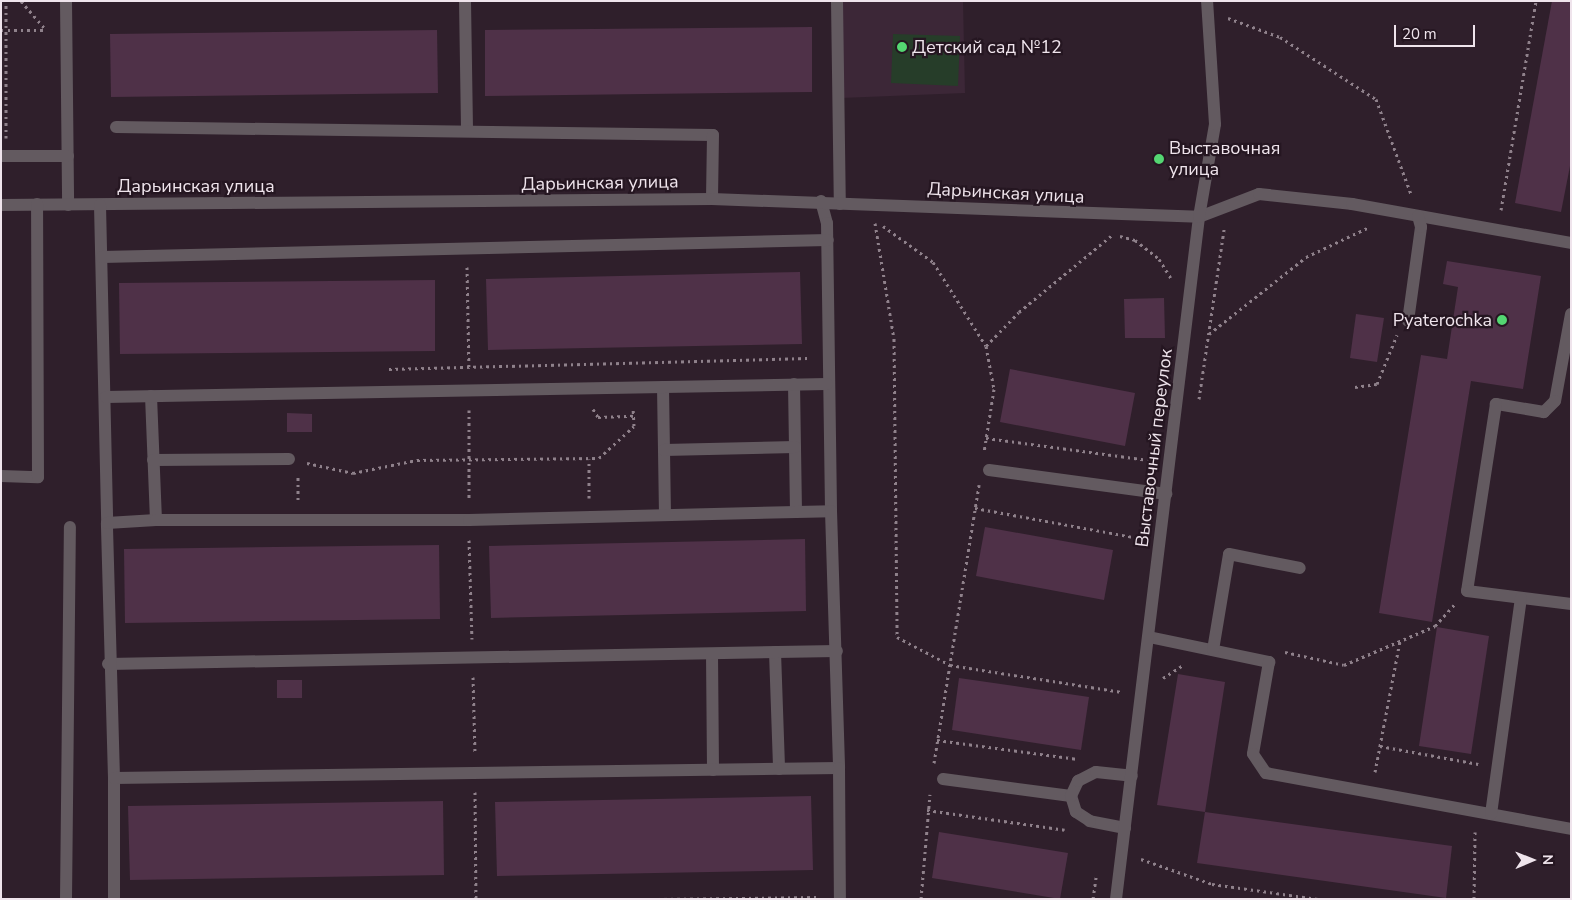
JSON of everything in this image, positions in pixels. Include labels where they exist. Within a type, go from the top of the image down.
[{"type":"street","points":[[66,1],[68,205]]},
{"type":"street","points":[[465,1],[467,131]]},
{"type":"street","points":[[836,1],[840,204]]},
{"type":"street","name":"Выставочный переулок","points":[[1116,899],[1149,637],[1160,493],[1183,354],[1200,217],[1215,124],[1207,6]]},
{"type":"street","points":[[116,127],[713,134],[712,199]]},
{"type":"street","points":[[4,156],[68,156]]},
{"type":"street","points":[[1200,217],[1259,194],[1418,216],[1571,243]]},
{"type":"street","name":"Дарьинская улица","points":[[1,204],[100,205],[712,199],[821,201],[840,204],[1125,216],[1200,217]]},
{"type":"street","points":[[821,201],[828,240],[828,384],[837,651],[840,899]]},
{"type":"street","points":[[1,476],[38,476],[37,204]]},
{"type":"street","points":[[100,205],[106,397],[108,664],[114,778],[114,899]]},
{"type":"street","points":[[1408,321],[1421,227],[1418,216]]},
{"type":"street","points":[[102,257],[828,240]]},
{"type":"street","points":[[1570,321],[1556,401],[1544,412],[1496,404],[1467,591],[1571,604]]},
{"type":"street","points":[[794,384],[796,512]]},
{"type":"street","points":[[106,397],[828,384]]},
{"type":"street","points":[[663,388],[665,515]]},
{"type":"street","points":[[151,396],[156,520]]},
{"type":"street","points":[[664,450],[795,446]]},
{"type":"street","points":[[153,460],[294,460]]},
{"type":"street","points":[[989,470],[1160,493]]},
{"type":"street","points":[[107,523],[156,520],[469,520],[832,511]]},
{"type":"street","points":[[66,899],[70,527]]},
{"type":"street","points":[[1213,650],[1229,554],[1300,568]]},
{"type":"street","points":[[1492,814],[1521,598]]},
{"type":"street","points":[[1149,637],[1269,662],[1253,754],[1266,773],[1371,794],[1571,829]]},
{"type":"street","points":[[108,664],[837,651]]},
{"type":"street","points":[[775,652],[779,769]]},
{"type":"street","points":[[712,654],[713,770]]},
{"type":"street","points":[[114,778],[839,768]]},
{"type":"street","points":[[1125,828],[1090,821],[1076,812],[1071,796],[1078,781],[1096,772],[1132,776]]},
{"type":"street","points":[[937,782],[1071,796]]},
{"type":"path","points":[[4,156],[6,1]]},
{"type":"path","points":[[20,1],[46,30]]},
{"type":"path","points":[[1498,230],[1536,1]]},
{"type":"path","points":[[1207,6],[1280,37],[1376,99],[1418,216]]},
{"type":"path","points":[[1,30],[66,30]]},
{"type":"path","points":[[986,346],[1019,312],[1114,234],[1125,216]]},
{"type":"path","points":[[864,218],[884,220]]},
{"type":"path","points":[[874,219],[934,262],[986,346],[994,389],[983,455]]},
{"type":"path","points":[[874,219],[894,339],[897,637],[950,665],[1124,693],[1142,693],[1213,650]]},
{"type":"path","points":[[1183,354],[1306,257],[1376,226]]},
{"type":"path","points":[[1106,232],[1135,240],[1147,250],[1175,285]]},
{"type":"path","points":[[467,247],[469,520]]},
{"type":"path","points":[[457,265],[477,265]]},
{"type":"path","points":[[1355,388],[1377,384],[1391,342],[1408,321]]},
{"type":"path","points":[[381,370],[802,359],[809,352]]},
{"type":"path","points":[[298,520],[294,460],[353,473],[417,460],[599,458],[634,426],[633,364]]},
{"type":"path","points":[[597,406],[593,414],[598,417],[634,416]]},
{"type":"path","points":[[624,406],[633,406]]},
{"type":"path","points":[[986,438],[1158,461],[1160,493]]},
{"type":"path","points":[[589,517],[590,459]]},
{"type":"path","points":[[934,766],[979,482]]},
{"type":"path","points":[[975,508],[1147,540]]},
{"type":"path","points":[[1269,662],[1283,651],[1344,665],[1436,626],[1467,591]]},
{"type":"path","points":[[462,639],[482,639]]},
{"type":"path","points":[[1371,794],[1401,640]]},
{"type":"path","points":[[1123,702],[1126,683]]},
{"type":"path","points":[[937,740],[1084,760]]},
{"type":"path","points":[[1380,746],[1498,767]]},
{"type":"path","points":[[921,899],[927,810],[937,782]]},
{"type":"path","points":[[466,788],[485,788]]},
{"type":"path","points":[[475,788],[476,899]]},
{"type":"path","points":[[927,810],[1074,831]]},
{"type":"path","points":[[1474,899],[1475,812]]},
{"type":"path","points":[[1123,845],[1144,862],[1212,884],[1318,899]]},
{"type":"path","points":[[1093,899],[1097,872]]},
{"type":"path","points":[[658,899],[818,897],[818,887]]},
{"type":"shaded area","name":"Детский сад №12","points":[[840,1],[963,1],[965,93],[841,98]]},
{"type":"green space","points":[[893,34],[960,36],[958,86],[891,83]]},
{"type":"building","points":[[1552,1],[1571,1],[1571,161],[1561,212],[1515,203]]},
{"type":"building","points":[[812,27],[812,92],[485,96],[485,30]]},
{"type":"building","points":[[437,30],[438,93],[111,97],[110,34]]},
{"type":"building","points":[[1447,261],[1541,276],[1523,389],[1471,381],[1432,622],[1379,613],[1421,355],[1447,359],[1458,287],[1443,284]]},
{"type":"building","points":[[800,272],[802,344],[488,350],[486,279]]},
{"type":"building","points":[[435,280],[435,351],[120,354],[119,283]]},
{"type":"building","points":[[1164,298],[1165,338],[1125,338],[1124,299]]},
{"type":"building","points":[[1356,314],[1384,318],[1377,362],[1350,358]]},
{"type":"building","points":[[1010,369],[1135,393],[1125,446],[1000,422]]},
{"type":"building","points":[[287,413],[312,414],[312,432],[287,432]]},
{"type":"building","points":[[985,527],[1113,550],[1104,600],[976,576]]},
{"type":"building","points":[[805,539],[806,611],[491,618],[489,546]]},
{"type":"building","points":[[439,545],[440,619],[125,623],[124,549]]},
{"type":"building","points":[[1437,627],[1489,636],[1471,754],[1419,746]]},
{"type":"building","points":[[1178,674],[1225,682],[1205,812],[1157,805]]},
{"type":"building","points":[[959,678],[1089,697],[1081,750],[952,730]]},
{"type":"building","points":[[277,680],[302,680],[302,698],[277,698]]},
{"type":"building","points":[[811,796],[813,870],[497,876],[495,802]]},
{"type":"building","points":[[443,801],[444,875],[130,880],[128,806]]},
{"type":"building","points":[[1205,812],[1452,846],[1446,898],[1197,863]]},
{"type":"building","points":[[939,832],[1068,853],[1060,899],[932,878]]},
{"type":"place","name":"Детский сад №12","points":[[902,47]]},
{"type":"place","name":"Выставочная улица","points":[[1159,159]]},
{"type":"place","name":"Pyaterochka","points":[[1502,320]]}]
